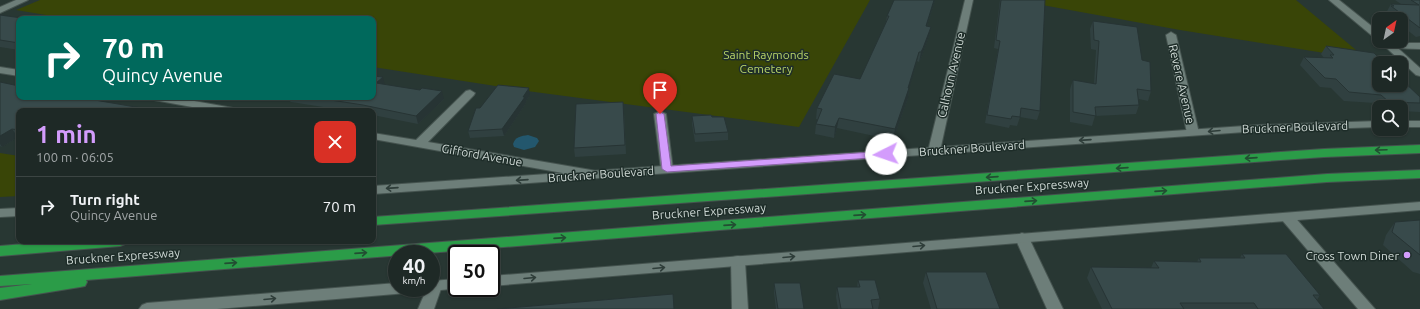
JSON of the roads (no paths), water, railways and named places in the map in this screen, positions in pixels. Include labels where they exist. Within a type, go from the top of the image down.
[{"type":"highway","name":"Bruckner Expressway","points":[[376,221],[1324,153],[1420,149]]},
{"type":"highway","name":"Bruckner Expressway","points":[[0,281],[1327,178],[1420,174]]},
{"type":"highway","points":[[0,243],[16,242]]},
{"type":"highway","name":"Bruckner Expressway","points":[[0,251],[84,244]]},
{"type":"highway","points":[[0,294],[192,266]]},
{"type":"main road","points":[[0,10],[24,0]]},
{"type":"main road","name":"Calhoun Avenue","points":[[934,151],[969,0]]},
{"type":"main road","points":[[1333,0],[1372,31]]},
{"type":"main road","name":"Revere Avenue","points":[[1171,35],[1193,133]]},
{"type":"main road","points":[[1408,45],[1420,46]]},
{"type":"main road","points":[[1392,48],[1420,73]]},
{"type":"main road","points":[[0,70],[16,73]]},
{"type":"main road","points":[[418,144],[470,93]]},
{"type":"main road","points":[[171,100],[216,108]]},
{"type":"main road","points":[[660,114],[667,169]]},
{"type":"main road","name":"Bruckner Boulevard","points":[[376,190],[1259,128],[1372,124]]},
{"type":"main road","points":[[1408,124],[1420,124]]},
{"type":"main road","name":"Gifford Avenue","points":[[376,137],[591,174]]},
{"type":"main road","points":[[500,280],[1420,206]]},
{"type":"main road","points":[[0,213],[16,212]]},
{"type":"main road","points":[[1287,217],[1367,309]]},
{"type":"main road","points":[[1022,238],[1055,309]]},
{"type":"main road","points":[[738,261],[740,309]]},
{"type":"main road","points":[[147,309],[388,290]]},
{"type":"main road","points":[[426,309],[430,297]]},
{"type":"water","points":[[528,135],[537,138],[539,141],[535,147],[524,150],[514,147],[513,144],[517,138]]},
{"type":"place","name":"Cross Town Diner","points":[[1407,255]]},
{"type":"park label","name":"Saint Raymonds Cemetery","points":[[766,61]]}]
